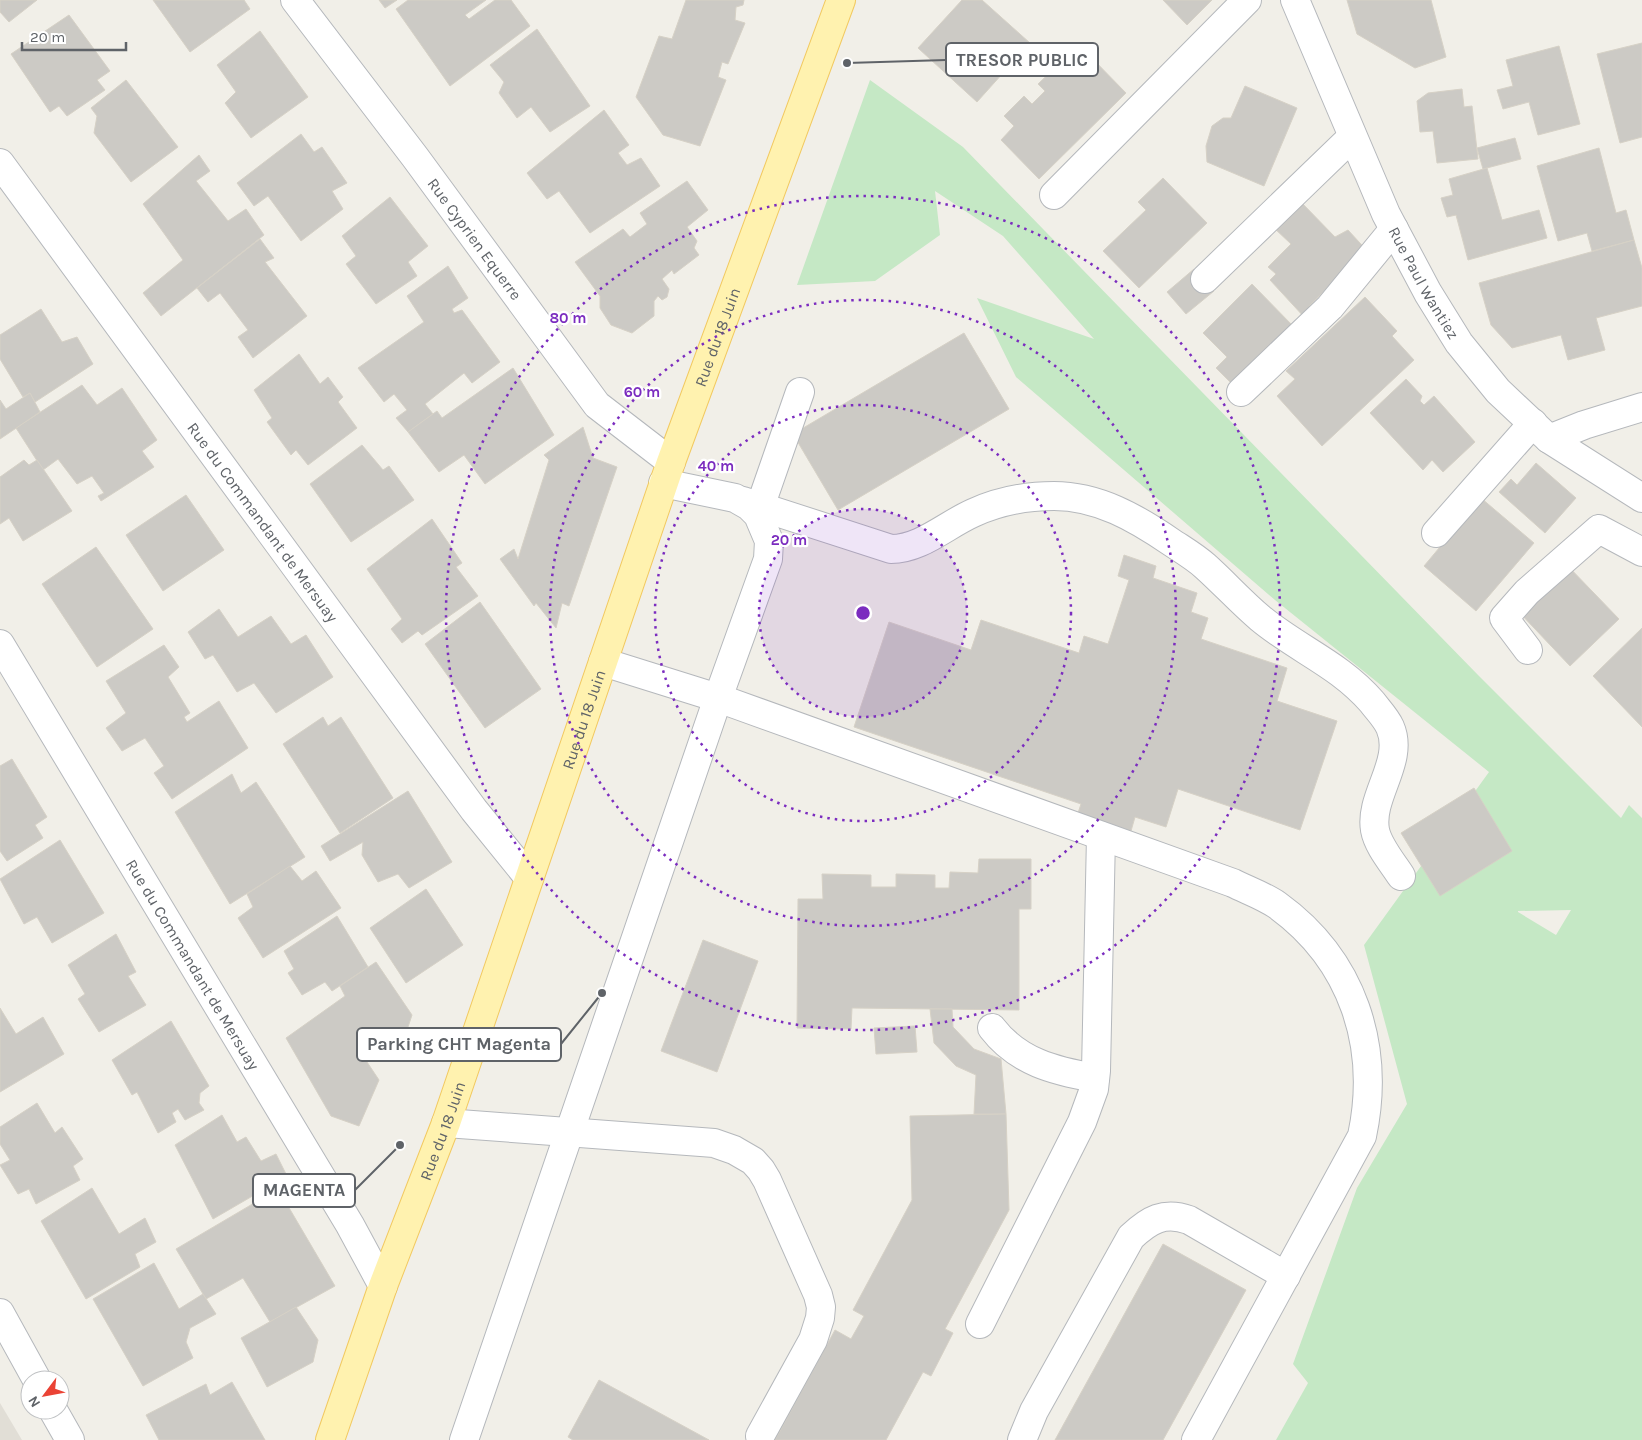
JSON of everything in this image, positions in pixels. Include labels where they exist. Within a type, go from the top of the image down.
[{"type":"main road","name":"Rue du 18 Juin","points":[[330,1440],[382,1286],[446,1123],[667,472],[841,0]]},
{"type":"street","name":"Rue Cyprien Equerre","points":[[295,0],[415,157],[597,405],[667,472]]},
{"type":"street","points":[[1054,195],[1247,0]]},
{"type":"street","name":"Rue Paul Wantiez","points":[[1295,0],[1386,214],[1428,293],[1459,343],[1498,391],[1541,431],[1642,498]]},
{"type":"street","points":[[1204,279],[1352,137]]},
{"type":"street","name":"Rue du Commandant de Mersuay","points":[[0,163],[468,802],[529,878]]},
{"type":"street","points":[[1249,394],[1330,307],[1399,238]]},
{"type":"street","points":[[760,506],[800,392]]},
{"type":"street","points":[[1436,533],[1541,431],[1584,425],[1642,407]]},
{"type":"street","points":[[667,472],[735,498],[890,549],[902,549],[915,544],[980,510],[1026,498],[1054,496],[1092,501],[1138,520],[1204,566],[1261,619],[1338,670],[1360,689],[1378,711],[1389,726],[1393,736],[1393,752],[1377,806],[1375,830],[1401,876]]},
{"type":"street","points":[[464,1440],[718,698],[768,559],[769,541],[758,515],[749,506],[735,498]]},
{"type":"street","points":[[1528,650],[1504,618],[1527,592],[1599,529],[1642,552]]},
{"type":"street","name":"Rue du Commandant de Mersuay","points":[[0,644],[345,1216],[382,1286]]},
{"type":"street","points":[[603,662],[718,698],[1233,883],[1276,905],[1305,930],[1323,949],[1347,988],[1358,1014],[1364,1040],[1368,1070],[1367,1112],[1362,1136],[1196,1440]]},
{"type":"street","points":[[980,1324],[1082,1122],[1094,1089],[1101,836]]},
{"type":"street","points":[[992,1028],[1002,1041],[1018,1053],[1032,1060],[1066,1073],[1095,1078]]},
{"type":"street","points":[[446,1123],[714,1143],[754,1161],[767,1180],[818,1295],[821,1307],[820,1318],[813,1340],[760,1436]]},
{"type":"street","points":[[1022,1440],[1034,1411],[1131,1237],[1142,1226],[1159,1218],[1177,1216],[1189,1220],[1286,1276]]},
{"type":"street","points":[[0,1313],[31,1370]]},
{"type":"street","points":[[59,1420],[70,1440]]},
{"type":"shaded area","points":[[0,1403],[22,1440],[0,1440]]},
{"type":"green space","points":[[870,80],[963,147],[1478,675],[1621,818],[1629,805],[1642,818],[1642,1440],[1276,1440],[1308,1383],[1293,1364],[1357,1188],[1407,1104],[1364,945],[1489,772],[1275,600],[1016,377],[977,298],[1094,339],[1003,236],[935,191],[940,235],[875,281],[797,285]],"holes":[[[1571,910],[1556,935],[1518,912],[1518,911]]]},
{"type":"building","points":[[0,0],[37,0],[9,22],[0,12]]},
{"type":"building","points":[[153,0],[244,0],[250,9],[190,52]]},
{"type":"building","points":[[379,0],[397,0],[385,8]]},
{"type":"building","points":[[408,0],[486,0],[465,15],[469,19],[495,0],[511,0],[530,26],[450,86],[396,9]]},
{"type":"building","points":[[686,0],[744,0],[743,5],[736,7],[735,20],[745,23],[728,64],[722,62],[718,77],[726,80],[700,146],[663,135],[636,97],[659,36],[672,39]]},
{"type":"building","points":[[962,0],[982,0],[1030,43],[977,102],[918,48]]},
{"type":"building","points":[[1163,0],[1212,0],[1187,25]]},
{"type":"building","points":[[1347,0],[1431,0],[1446,57],[1415,68],[1357,34]]},
{"type":"building","points":[[69,15],[110,71],[97,80],[105,90],[67,116],[59,106],[50,112],[11,54]]},
{"type":"building","points":[[537,29],[590,106],[550,132],[531,107],[517,118],[499,93],[504,82],[490,65]]},
{"type":"building","points":[[260,31],[308,97],[251,138],[225,103],[236,92],[217,65]]},
{"type":"building","points":[[1642,43],[1642,137],[1620,143],[1597,54]]},
{"type":"building","points":[[1559,46],[1580,124],[1538,135],[1529,102],[1503,109],[1497,90],[1513,86],[1506,60]]},
{"type":"building","points":[[1085,51],[1126,93],[1039,179],[1001,140],[1014,126],[1004,116],[1024,96],[1032,104],[1045,91],[1038,84],[1063,60],[1070,66]]},
{"type":"building","points":[[126,80],[178,147],[131,182],[94,133],[97,116],[91,108]]},
{"type":"building","points":[[1245,86],[1297,108],[1264,186],[1207,162],[1206,146],[1212,126],[1223,118],[1231,118]]},
{"type":"building","points":[[1462,89],[1464,107],[1472,106],[1478,159],[1437,163],[1433,131],[1420,132],[1417,101],[1428,93]]},
{"type":"building","points":[[604,110],[629,145],[618,153],[627,165],[641,158],[660,186],[590,233],[559,191],[547,199],[527,173]]},
{"type":"building","points":[[301,134],[314,152],[322,147],[347,183],[332,191],[343,209],[301,241],[268,196],[254,206],[237,183]]},
{"type":"building","points":[[1515,138],[1521,159],[1483,169],[1477,148]]},
{"type":"building","points":[[1599,148],[1616,213],[1626,210],[1634,240],[1592,251],[1587,233],[1558,241],[1537,166]]},
{"type":"building","points":[[199,155],[210,171],[196,181],[228,221],[246,209],[264,235],[161,316],[143,293],[183,260],[143,204]]},
{"type":"building","points":[[1487,168],[1502,220],[1539,210],[1547,238],[1468,260],[1456,215],[1447,217],[1441,198],[1453,195],[1449,179]]},
{"type":"building","points":[[1163,178],[1207,223],[1139,288],[1103,251],[1146,210],[1138,202]]},
{"type":"building","points":[[687,181],[708,210],[687,227],[697,241],[694,248],[699,255],[674,274],[672,270],[662,279],[669,289],[667,297],[662,300],[658,296],[654,301],[654,316],[632,333],[611,325],[600,308],[600,296],[575,262],[623,229],[630,237],[647,224],[640,213]]},
{"type":"building","points":[[390,197],[428,246],[408,262],[417,276],[376,304],[346,264],[356,256],[342,236]]},
{"type":"building","points":[[1300,201],[1335,237],[1348,230],[1371,255],[1354,262],[1309,306],[1311,312],[1305,318],[1270,280],[1276,274],[1268,267],[1291,244],[1273,227]]},
{"type":"building","points":[[260,239],[274,258],[265,262],[307,316],[253,358],[238,337],[248,330],[220,293],[208,302],[197,288]]},
{"type":"building","points":[[1634,240],[1642,268],[1642,306],[1596,318],[1605,350],[1568,360],[1561,335],[1512,348],[1491,325],[1479,283]]},
{"type":"building","points":[[448,266],[468,298],[452,309],[454,313],[462,310],[500,362],[472,383],[464,373],[425,404],[433,414],[408,432],[396,418],[407,410],[394,394],[384,402],[358,368],[424,322],[407,296]]},
{"type":"building","points":[[1194,269],[1214,291],[1186,314],[1167,292]]},
{"type":"building","points":[[1252,284],[1293,326],[1233,385],[1216,368],[1227,357],[1203,333]]},
{"type":"building","points":[[1365,297],[1397,331],[1392,336],[1414,360],[1322,446],[1277,396],[1295,379],[1286,371]]},
{"type":"building","points":[[41,309],[62,342],[77,337],[93,364],[35,402],[30,393],[23,397],[0,359],[0,335]]},
{"type":"building","points":[[964,333],[1009,409],[838,510],[793,434]]},
{"type":"building","points":[[299,354],[320,384],[328,377],[343,397],[338,402],[357,428],[308,465],[296,450],[291,455],[267,422],[272,418],[254,390]]},
{"type":"building","points":[[513,368],[554,435],[485,484],[464,455],[439,472],[408,432],[437,411],[442,418]]},
{"type":"building","points":[[1406,379],[1422,396],[1420,401],[1424,405],[1434,396],[1475,442],[1443,472],[1432,460],[1423,470],[1370,413]]},
{"type":"building","points":[[82,385],[97,405],[122,388],[157,440],[142,451],[154,467],[101,501],[98,496],[104,493],[92,476],[77,484],[58,459],[43,470],[16,428]]},
{"type":"building","points":[[30,393],[40,412],[0,439],[0,400],[6,409]]},
{"type":"building","points":[[583,427],[593,458],[617,467],[569,606],[562,603],[556,628],[536,603],[534,606],[500,559],[514,549],[518,559],[549,460],[544,455]]},
{"type":"building","points":[[362,445],[383,470],[389,466],[414,500],[351,542],[310,484]]},
{"type":"building","points":[[24,460],[29,465],[37,460],[72,511],[23,541],[9,518],[0,524],[0,477]]},
{"type":"building","points":[[1536,463],[1576,498],[1545,533],[1499,492],[1511,479],[1517,485]]},
{"type":"building","points":[[186,495],[224,550],[163,591],[126,535]]},
{"type":"building","points":[[1481,498],[1534,543],[1476,611],[1424,566]]},
{"type":"building","points":[[432,519],[462,563],[456,567],[478,596],[422,635],[418,631],[402,643],[391,629],[402,619],[367,569]]},
{"type":"building","points":[[96,547],[153,629],[97,667],[42,584]]},
{"type":"building","points":[[1124,555],[1156,566],[1153,578],[1197,593],[1191,612],[1208,618],[1201,639],[1287,668],[1277,701],[1337,721],[1300,830],[1178,789],[1166,827],[1135,817],[1131,831],[1078,813],[1081,804],[854,727],[889,622],[971,650],[981,620],[1079,653],[1084,636],[1108,644],[1129,580],[1118,576]]},
{"type":"building","points":[[1565,563],[1619,619],[1570,666],[1517,610]]},
{"type":"building","points":[[480,602],[541,689],[485,728],[425,644]]},
{"type":"building","points":[[219,609],[238,637],[271,616],[291,644],[306,635],[333,677],[276,713],[254,683],[237,692],[213,655],[205,659],[188,632]]},
{"type":"building","points":[[1642,628],[1642,727],[1593,676]]},
{"type":"building","points":[[164,645],[179,667],[168,677],[190,713],[184,717],[187,722],[219,701],[248,748],[172,799],[154,773],[164,766],[145,738],[122,751],[106,728],[126,713],[106,681]]},
{"type":"building","points":[[323,717],[328,726],[341,717],[393,798],[340,833],[283,744]]},
{"type":"building","points":[[12,759],[47,817],[35,825],[43,838],[7,861],[0,851],[0,766]]},
{"type":"building","points":[[232,774],[241,793],[256,782],[305,857],[230,904],[175,812]]},
{"type":"building","points":[[1474,788],[1512,851],[1440,896],[1401,833]]},
{"type":"building","points":[[408,791],[452,862],[409,888],[398,874],[378,882],[362,855],[363,842],[330,861],[321,846]]},
{"type":"building","points":[[60,840],[104,913],[52,943],[37,917],[24,924],[0,879]]},
{"type":"building","points":[[979,859],[1031,859],[1031,909],[1019,909],[1019,1010],[852,1008],[851,1029],[797,1028],[798,899],[823,899],[822,874],[871,875],[871,887],[896,887],[896,874],[935,875],[935,888],[949,888],[950,872],[978,873]]},
{"type":"building","points":[[290,866],[302,881],[316,871],[341,908],[263,958],[238,918],[253,907],[247,894]]},
{"type":"building","points":[[426,889],[463,945],[406,983],[370,928]]},
{"type":"building","points":[[337,916],[368,967],[332,991],[325,982],[302,995],[288,973],[294,969],[284,951]]},
{"type":"building","points":[[116,934],[136,972],[128,976],[146,1005],[99,1032],[78,999],[85,994],[68,965]]},
{"type":"building","points":[[703,940],[758,961],[717,1072],[661,1051]]},
{"type":"building","points":[[376,962],[412,1015],[399,1054],[371,1046],[364,1034],[357,1047],[379,1080],[359,1126],[331,1116],[286,1038],[345,996],[340,986]]},
{"type":"building","points":[[0,1008],[16,1034],[43,1017],[64,1054],[0,1092]]},
{"type":"building","points":[[930,1009],[952,1009],[953,1027],[974,1049],[1001,1059],[1006,1114],[974,1114],[976,1075],[956,1066],[934,1043]]},
{"type":"building","points":[[171,1021],[209,1086],[200,1093],[199,1103],[204,1110],[185,1120],[178,1109],[172,1113],[176,1122],[158,1133],[137,1092],[132,1095],[112,1060]]},
{"type":"building","points":[[915,1026],[917,1052],[876,1054],[874,1028]]},
{"type":"building","points":[[37,1103],[55,1133],[62,1127],[83,1159],[73,1166],[80,1180],[36,1204],[29,1189],[18,1194],[0,1165],[10,1160],[0,1144],[0,1127]]},
{"type":"building","points":[[1006,1114],[1009,1210],[945,1329],[953,1333],[931,1376],[923,1372],[886,1440],[775,1440],[835,1330],[851,1339],[864,1316],[853,1310],[912,1200],[910,1116]]},
{"type":"building","points":[[222,1115],[237,1142],[246,1137],[261,1161],[276,1154],[287,1176],[213,1219],[175,1145]]},
{"type":"building","points":[[92,1188],[119,1234],[145,1218],[156,1242],[135,1254],[140,1267],[86,1299],[41,1221]]},
{"type":"building","points":[[278,1189],[335,1286],[270,1322],[243,1278],[206,1299],[176,1249]]},
{"type":"building","points":[[1163,1244],[1246,1290],[1163,1440],[1055,1440]]},
{"type":"building","points":[[154,1263],[179,1309],[203,1294],[216,1314],[190,1328],[186,1342],[193,1358],[143,1386],[93,1299]]},
{"type":"building","points":[[296,1307],[318,1340],[313,1362],[267,1387],[241,1338]]},
{"type":"building","points":[[599,1380],[709,1440],[573,1440],[568,1437]]},
{"type":"building","points":[[232,1382],[265,1440],[159,1440],[146,1415],[206,1384],[210,1395]]},
{"type":"place","name":"TRESOR PUBLIC","points":[[847,63]]},
{"type":"place","name":"Parking CHT Magenta","points":[[602,993]]},
{"type":"place","name":"MAGENTA","points":[[400,1145]]}]
